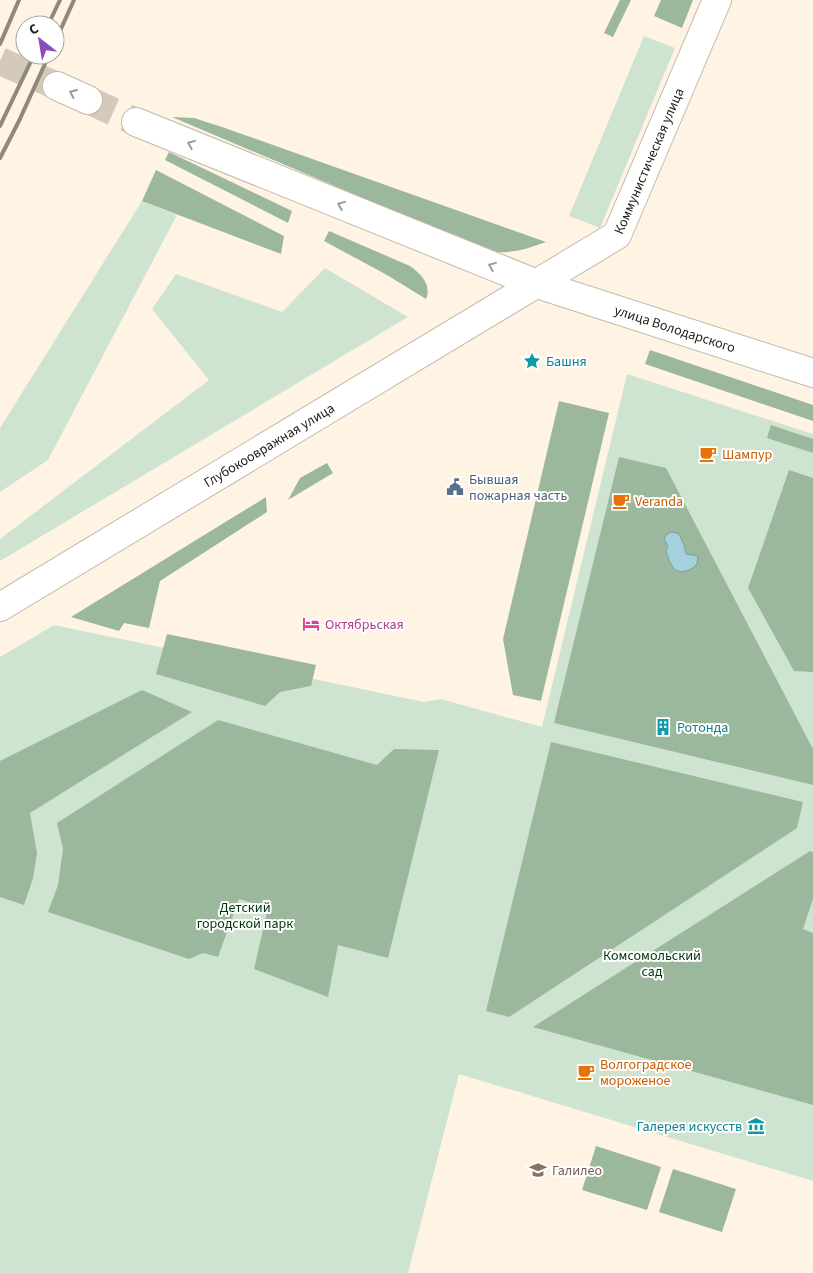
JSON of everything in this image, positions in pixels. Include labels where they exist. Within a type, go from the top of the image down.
[{"type":"main road","name":"Коммунистическая улица","points":[[537,284],[617,235],[717,0]]},
{"type":"main road","points":[[57,86],[88,100]]},
{"type":"main road","name":"улица Володарского","points":[[136,122],[537,284],[813,372]]},
{"type":"main road","name":"Глубокоовражная улица","points":[[0,608],[537,284]]},
{"type":"green space","points":[[620,0],[631,0],[613,37],[604,33]]},
{"type":"green space","points":[[661,0],[693,0],[682,28],[654,16]]},
{"type":"green space","points":[[644,36],[675,48],[600,228],[569,216]]},
{"type":"green space","points":[[172,117],[194,118],[222,127],[546,242],[519,250],[490,252]]},
{"type":"green space","points":[[169,152],[292,211],[288,223],[165,160]]},
{"type":"green space","points":[[156,170],[284,236],[281,254],[142,201]]},
{"type":"green space","points":[[142,201],[177,215],[48,460],[0,492],[0,428]]},
{"type":"green space","points":[[329,231],[410,266],[424,280],[428,289],[426,299],[387,275],[324,241]]},
{"type":"green space","points":[[325,268],[408,317],[0,561],[0,539],[209,380],[152,309],[176,274],[282,312]]},
{"type":"green space","points":[[650,350],[813,405],[813,421],[645,364]]},
{"type":"green space","points":[[627,374],[813,434],[813,1181],[459,1074],[408,1273],[0,1273],[0,657],[54,625],[424,702],[441,699],[542,727]]},
{"type":"green space","points":[[559,401],[609,413],[541,701],[513,695],[503,639]]},
{"type":"green space","points":[[771,425],[813,439],[813,453],[767,438]]},
{"type":"green space","points":[[619,457],[666,468],[813,749],[813,785],[554,723]]},
{"type":"green space","points":[[327,463],[333,473],[288,500],[300,478]]},
{"type":"green space","points":[[789,470],[813,478],[813,672],[794,671],[748,588]]},
{"type":"green space","points":[[266,497],[267,512],[160,581],[149,628],[124,623],[119,631],[71,617]]},
{"type":"green space","points":[[167,634],[316,665],[311,686],[280,692],[265,706],[156,674]]},
{"type":"green space","points":[[142,690],[192,712],[30,813],[37,853],[33,878],[24,905],[0,897],[0,761]]},
{"type":"green space","points":[[218,720],[377,765],[394,749],[439,750],[388,958],[338,945],[328,997],[254,969],[268,908],[239,899],[218,957],[203,953],[189,959],[48,912],[58,885],[63,849],[57,823]]},
{"type":"green space","points":[[551,742],[803,802],[797,828],[509,1017],[486,1011]]},
{"type":"green space","name":"Комсомольский сад","points":[[810,851],[813,852],[813,899],[803,929],[813,933],[813,1105],[533,1027]]},
{"type":"green space","points":[[596,1146],[661,1167],[647,1210],[582,1190]]},
{"type":"green space","points":[[673,1169],[736,1189],[722,1232],[659,1212]]},
{"type":"water","points":[[673,532],[679,534],[686,554],[698,556],[697,564],[691,569],[678,571],[669,560],[666,550],[668,547],[664,538]]},
{"type":"tunnel","points":[[0,61],[57,86]]},
{"type":"tunnel","points":[[88,100],[136,122]]},
{"type":"railway","points":[[0,44],[19,0]]},
{"type":"railway","points":[[53,15],[60,0]]},
{"type":"railway","points":[[65,20],[74,0]]},
{"type":"railway","points":[[0,126],[29,65]]},
{"type":"railway","points":[[0,158],[44,65]]},
{"type":"place","name":"Башня","points":[[532,361]]},
{"type":"place","name":"Шампур","points":[[708,454]]},
{"type":"place","name":"Бывшая пожарная часть","points":[[455,487]]},
{"type":"place","name":"Veranda","points":[[621,501]]},
{"type":"place","name":"Октябрьская","points":[[311,624]]},
{"type":"place","name":"Ротонда","points":[[663,727]]},
{"type":"place","name":"Волгоградское мороженое","points":[[586,1072]]},
{"type":"place","name":"Галерея искусств","points":[[756,1126]]},
{"type":"place","name":"Галилео","points":[[538,1170]]},
{"type":"park label","name":"Детский городской парк","points":[[245,916]]}]
